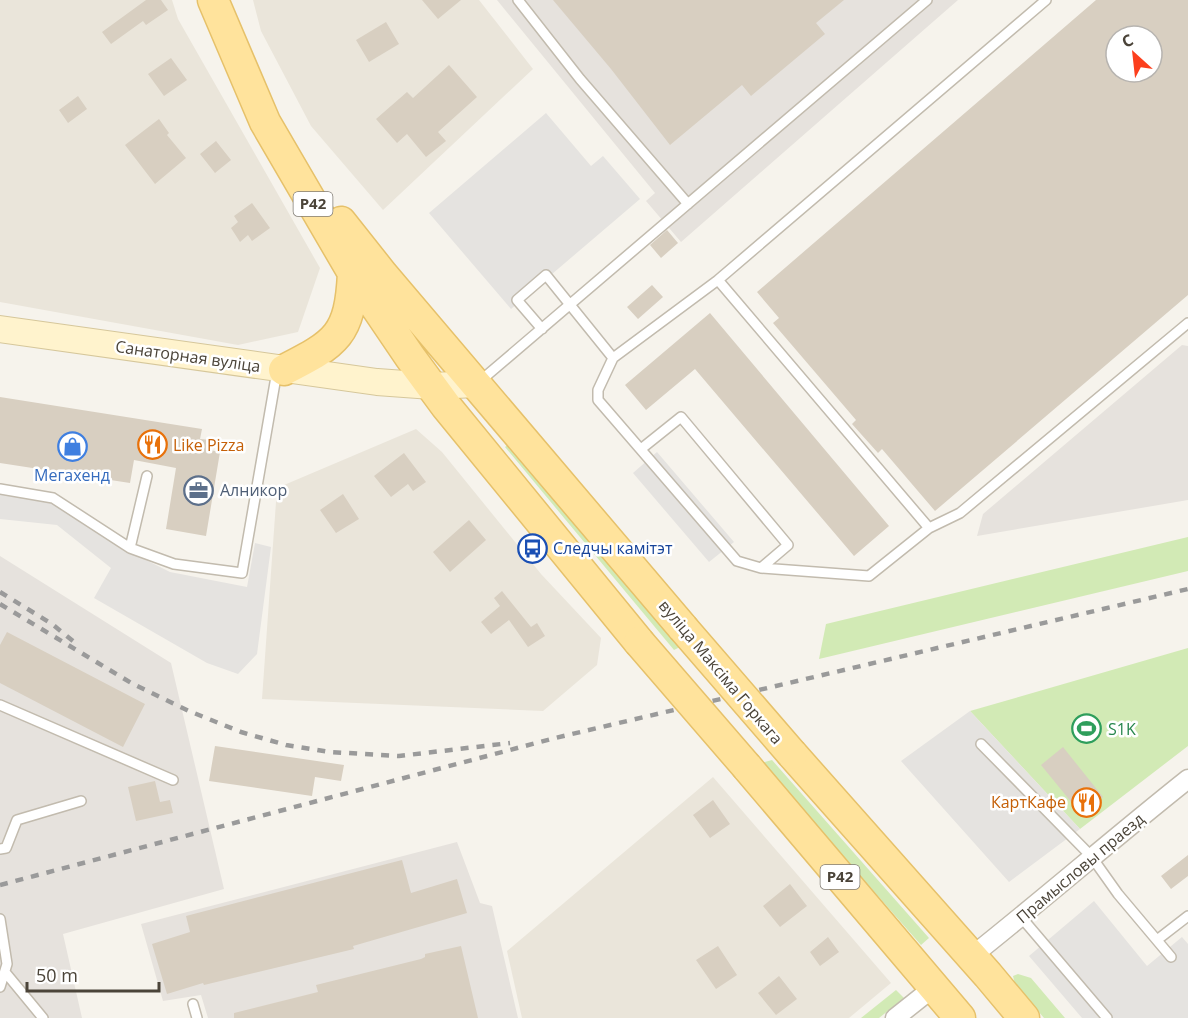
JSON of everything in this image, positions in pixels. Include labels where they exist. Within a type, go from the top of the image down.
[{"type":"main road","name":"Р42","points":[[213,0],[265,122],[353,273],[410,357],[439,396],[639,642],[960,1018]]},
{"type":"main road","name":"Р42","points":[[231,43],[339,219],[423,321]]},
{"type":"main road","points":[[281,369],[327,346],[340,332],[348,315],[352,297],[353,273]]},
{"type":"main road","name":"вуліца Максіма Горкага","points":[[423,321],[683,628],[1024,1018]]},
{"type":"main road","points":[[439,396],[477,384]]},
{"type":"street","points":[[377,382],[398,370],[410,357],[423,338],[423,321]]},
{"type":"street","name":"Санаторная вуліца","points":[[0,329],[377,382],[439,396]]},
{"type":"street","name":"Прамысловы праезд","points":[[972,956],[1188,778]]},
{"type":"street","points":[[895,1018],[934,987]]},
{"type":"lane","points":[[518,0],[580,79],[688,204]]},
{"type":"lane","points":[[477,384],[927,0]]},
{"type":"lane","points":[[1046,0],[718,280],[613,358],[598,390],[598,400],[737,561],[761,568],[869,576],[928,528],[960,513],[1188,323]]},
{"type":"lane","points":[[542,329],[517,300],[546,275],[613,358]]},
{"type":"lane","points":[[718,280],[928,528]]},
{"type":"lane","points":[[0,489],[53,498],[130,548],[174,564],[242,573],[281,369]]},
{"type":"lane","points":[[641,449],[681,417],[788,545],[761,568]]},
{"type":"lane","points":[[130,548],[147,476]]},
{"type":"lane","points":[[0,705],[173,780]]},
{"type":"lane","points":[[981,744],[1091,856],[1118,894],[1171,957]]},
{"type":"lane","points":[[0,849],[6,848],[18,820],[81,801]]},
{"type":"lane","points":[[1157,940],[1188,916]]},
{"type":"lane","points":[[1022,917],[1107,1018]]},
{"type":"lane","points":[[0,919],[7,964],[0,987]]},
{"type":"lane","points":[[4,972],[44,1018]]},
{"type":"lane","points":[[193,1004],[197,1018]]},
{"type":"shaded area","points":[[0,0],[172,0],[178,19],[320,268],[298,332],[238,345],[0,302]]},
{"type":"shaded area","points":[[253,0],[479,0],[533,69],[383,210],[311,126],[261,31]]},
{"type":"shaded area","points":[[497,0],[958,0],[681,242],[646,201],[655,193]]},
{"type":"shaded area","points":[[546,113],[591,166],[603,156],[640,199],[511,309],[429,213]]},
{"type":"shaded area","points":[[1182,345],[1188,346],[1188,500],[977,536],[983,514]]},
{"type":"shaded area","points":[[416,429],[442,452],[541,574],[601,638],[597,665],[543,711],[262,699],[277,488]]},
{"type":"shaded area","points":[[657,452],[734,542],[709,562],[633,473]]},
{"type":"shaded area","points":[[0,493],[55,500],[122,548],[170,572],[247,587],[255,543],[271,547],[257,654],[238,674],[207,663],[94,598],[111,568],[57,525],[0,519]]},
{"type":"shaded area","points":[[0,556],[171,663],[224,889],[63,934],[82,1018],[0,1018]]},
{"type":"shaded area","points":[[970,711],[1080,829],[1009,882],[901,761]]},
{"type":"shaded area","points":[[713,777],[891,983],[849,1018],[522,1018],[507,951]]},
{"type":"shaded area","points":[[457,842],[480,903],[492,906],[518,1018],[208,1018],[201,995],[163,1001],[141,924]]},
{"type":"shaded area","points":[[1094,901],[1147,966],[1182,937],[1188,944],[1188,1018],[1082,1018],[1029,956]]},
{"type":"green space","points":[[513,441],[682,646],[674,650],[505,447]]},
{"type":"green space","points":[[1188,537],[1188,571],[819,659],[826,624]]},
{"type":"green space","name":"S1K","points":[[1188,648],[1188,746],[1080,829],[970,711]]},
{"type":"green space","points":[[772,760],[929,938],[921,945],[761,763]]},
{"type":"green space","points":[[1018,974],[1031,978],[1065,1018],[1044,1018],[1015,984],[1013,976]]},
{"type":"green space","points":[[896,990],[904,998],[879,1018],[861,1018]]},
{"type":"building","points":[[146,0],[161,0],[168,10],[146,25],[143,21],[111,44],[102,32]]},
{"type":"building","points":[[422,0],[461,0],[438,19]]},
{"type":"building","points":[[553,0],[844,0],[816,23],[825,34],[751,96],[742,85],[670,145],[611,69]]},
{"type":"building","points":[[1096,0],[1188,0],[1188,295],[935,511],[882,449],[878,453],[852,424],[856,420],[773,323],[779,318],[757,292]]},
{"type":"building","points":[[386,22],[399,44],[369,62],[356,40]]},
{"type":"building","points":[[171,58],[187,80],[164,96],[148,74]]},
{"type":"building","points":[[449,65],[477,97],[438,132],[446,141],[426,157],[407,134],[397,143],[376,119],[407,92],[413,98]]},
{"type":"building","points":[[78,96],[87,109],[68,123],[59,110]]},
{"type":"building","points":[[159,119],[169,133],[167,135],[186,158],[155,184],[125,145]]},
{"type":"building","points":[[216,141],[231,160],[215,173],[200,154]]},
{"type":"building","points":[[252,203],[270,228],[252,241],[248,235],[240,242],[231,228],[238,222],[234,216]]},
{"type":"building","points":[[667,230],[678,243],[661,258],[650,245]]},
{"type":"building","points":[[652,285],[663,297],[638,319],[627,307]]},
{"type":"building","points":[[710,313],[889,526],[854,556],[695,369],[646,410],[625,385]]},
{"type":"building","points":[[0,397],[202,429],[200,439],[211,440],[210,450],[220,452],[206,536],[166,529],[176,468],[134,460],[130,483],[0,463]]},
{"type":"building","points":[[404,453],[426,482],[413,491],[408,484],[391,497],[374,476]]},
{"type":"building","points":[[343,494],[359,519],[336,533],[320,510]]},
{"type":"building","points":[[469,520],[486,540],[450,572],[433,552]]},
{"type":"building","points":[[502,591],[531,627],[537,623],[545,636],[528,647],[509,620],[491,634],[481,622],[500,606],[494,598]]},
{"type":"building","points":[[7,632],[145,704],[123,747],[0,683],[0,645]]},
{"type":"building","points":[[215,746],[344,765],[341,781],[315,777],[312,796],[209,781]]},
{"type":"building","points":[[1063,747],[1103,797],[1081,814],[1041,765]]},
{"type":"building","points":[[155,781],[160,802],[170,800],[173,813],[136,821],[128,787]]},
{"type":"building","points":[[713,800],[730,824],[710,838],[693,815]]},
{"type":"building","points":[[1188,855],[1188,876],[1171,889],[1161,876]]},
{"type":"building","points":[[402,860],[411,893],[457,879],[467,913],[353,946],[354,949],[204,985],[203,983],[167,994],[152,944],[190,932],[186,916]]},
{"type":"building","points":[[790,884],[807,906],[780,927],[763,906]]},
{"type":"building","points":[[828,937],[839,952],[820,966],[810,952]]},
{"type":"building","points":[[461,946],[478,1018],[234,1018],[234,1013],[318,992],[316,985],[421,959],[425,957],[425,954]]},
{"type":"building","points":[[718,946],[737,975],[716,989],[696,960]]},
{"type":"building","points":[[779,976],[797,999],[776,1015],[758,993]]},
{"type":"railway","points":[[0,885],[555,738],[1188,589]]},
{"type":"railway","points":[[0,592],[52,624],[73,641]]},
{"type":"railway","points":[[0,604],[133,684],[189,711],[241,732],[286,745],[330,752],[399,756],[510,743]]},
{"type":"place","name":"Like Pizza","points":[[152,445]]},
{"type":"place","name":"Мегахенд","points":[[72,447]]},
{"type":"place","name":"Алникор","points":[[199,490]]},
{"type":"place","name":"Следчы камітэт","points":[[532,548]]},
{"type":"place","name":"S1K","points":[[1087,729]]},
{"type":"place","name":"КартКафе","points":[[1087,802]]}]
